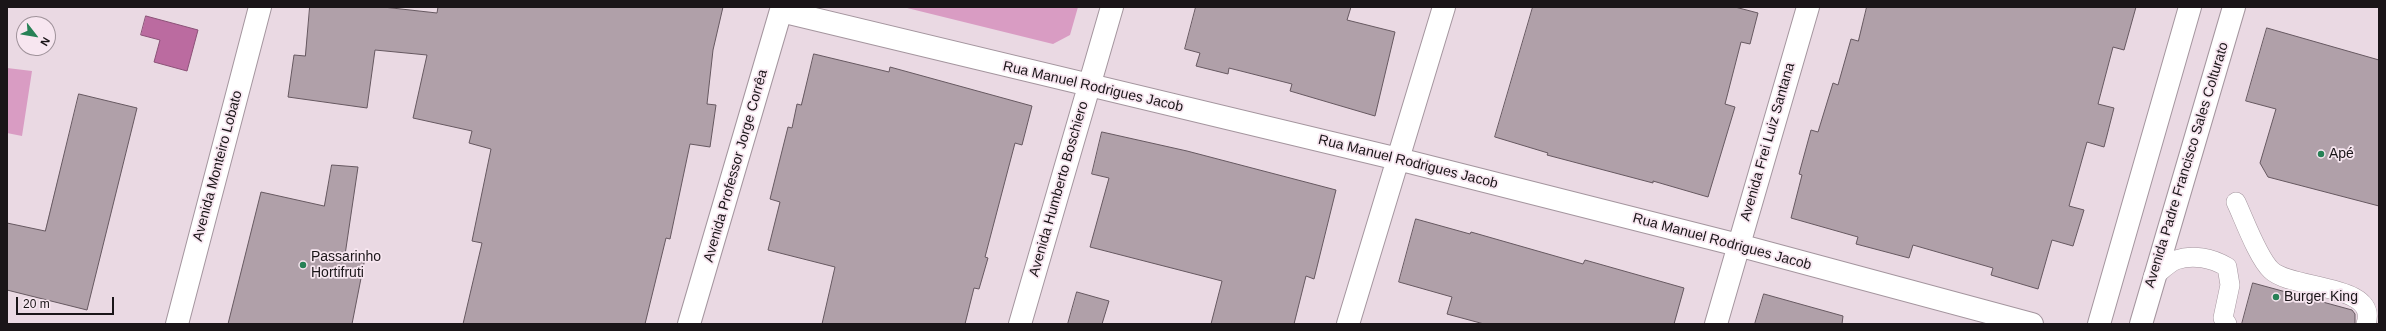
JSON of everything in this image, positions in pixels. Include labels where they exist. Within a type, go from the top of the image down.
[{"type":"street","name":"Avenida Monteiro Lobato","points":[[177,324],[260,7]]},
{"type":"street","name":"Avenida Humberto Boschiero","points":[[1020,324],[1112,7]]},
{"type":"street","points":[[1348,324],[1444,7]]},
{"type":"street","name":"Avenida Frei Luiz Santana","points":[[1716,324],[1808,7]]},
{"type":"street","points":[[2099,324],[2190,7]]},
{"type":"street","name":"Avenida Padre Francisco Sales Colturato","points":[[2141,324],[2234,7]]},
{"type":"street","name":"Rua Manuel Rodrigues Jacob","points":[[782,9],[1089,86],[1398,159],[1738,245],[2032,324]]},
{"type":"street","name":"Avenida Professor Jorge Corrêa","points":[[689,324],[782,9]]},
{"type":"lane","points":[[2236,202],[2256,245],[2271,270],[2283,278],[2346,294],[2360,300],[2367,309],[2366,324]]},
{"type":"lane","points":[[2154,277],[2175,260],[2192,257],[2216,261],[2227,267],[2230,285],[2223,318],[2226,324]]},
{"type":"shaded area","points":[[903,7],[1078,7],[1070,35],[1053,44]]},
{"type":"shaded area","points":[[146,16],[198,30],[187,71],[154,62],[160,40],[141,35]]},
{"type":"shaded area","points":[[7,68],[32,71],[22,136],[7,133]]},
{"type":"building","points":[[310,7],[383,7],[437,13],[438,7],[723,7],[713,50],[707,104],[716,105],[710,147],[690,144],[670,239],[666,238],[645,324],[463,324],[482,243],[472,241],[491,149],[469,143],[472,131],[413,118],[427,55],[375,50],[367,108],[288,97],[294,55],[305,56]]},
{"type":"building","points":[[1196,7],[1351,7],[1347,20],[1395,32],[1375,116],[1290,91],[1292,84],[1229,68],[1228,74],[1196,66],[1200,53],[1185,49]]},
{"type":"building","points":[[1533,7],[1735,7],[1758,13],[1750,44],[1741,42],[1725,104],[1735,107],[1708,197],[1653,181],[1653,183],[1547,155],[1548,153],[1495,137]]},
{"type":"building","points":[[1867,7],[2136,7],[2124,50],[2113,47],[2098,104],[2114,108],[2104,147],[2087,142],[2069,206],[2084,210],[2073,246],[2052,240],[2038,289],[1991,275],[1993,268],[1913,245],[1909,258],[1856,244],[1858,237],[1791,218],[1802,175],[1799,174],[1811,130],[1818,132],[1833,83],[1838,85],[1851,39],[1858,41]]},
{"type":"building","points":[[2267,28],[2379,60],[2379,206],[2268,177],[2260,163],[2276,109],[2246,101]]},
{"type":"building","points":[[814,54],[889,72],[890,67],[1032,106],[1022,145],[1015,143],[985,257],[988,258],[979,289],[974,288],[965,324],[822,324],[835,267],[768,250],[780,202],[770,199],[788,127],[792,128],[797,104],[801,105]]},
{"type":"building","points":[[79,94],[137,108],[87,310],[7,290],[7,223],[45,231]]},
{"type":"building","points":[[1102,132],[1187,151],[1336,190],[1314,279],[1306,276],[1294,324],[1211,324],[1222,281],[1090,247],[1109,178],[1092,174]]},
{"type":"building","name":"Passarinho Hortifruti","points":[[332,165],[358,167],[345,255],[365,258],[352,324],[228,324],[261,192],[324,206]]},
{"type":"building","points":[[1416,219],[1470,234],[1471,232],[1583,264],[1585,260],[1684,288],[1674,324],[1484,324],[1447,314],[1452,297],[1399,282]]},
{"type":"building","name":"Burger King","points":[[2253,283],[2352,310],[2355,314],[2355,324],[2242,324]]},
{"type":"building","points":[[1077,292],[1109,301],[1102,324],[1068,324]]},
{"type":"building","points":[[1764,294],[1843,316],[1842,324],[1755,324]]},
{"type":"place","name":"Apé","points":[[2321,154]]},
{"type":"place","name":"Passarinho Hortifruti","points":[[303,265]]},
{"type":"place","name":"Burger King","points":[[2276,297]]}]
